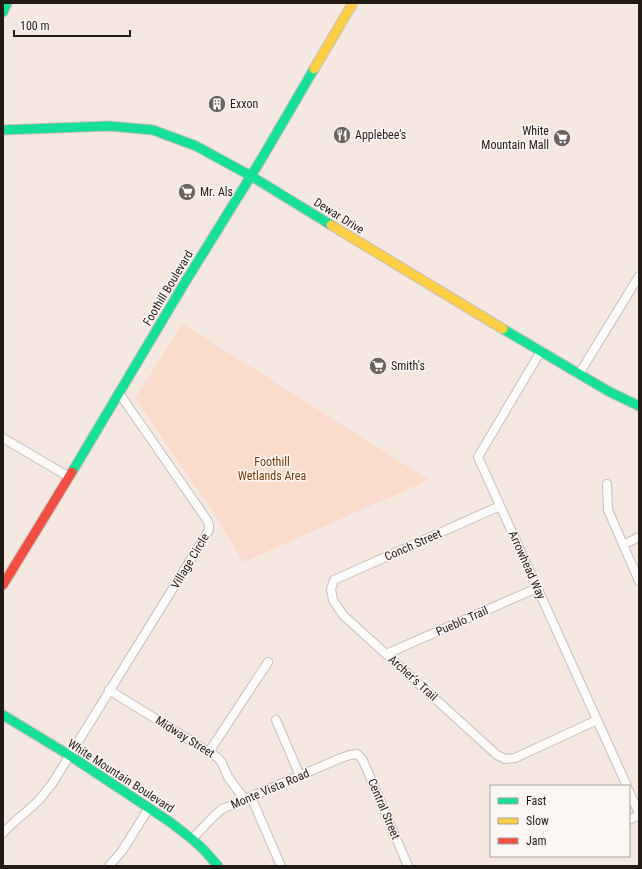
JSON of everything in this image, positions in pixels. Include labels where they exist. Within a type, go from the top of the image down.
[{"type":"main road","points":[[3,12],[7,3]]},
{"type":"main road","name":"Foothill Boulevard","points":[[3,585],[184,284],[251,176],[353,3]]},
{"type":"main road","name":"Dewar Drive","points":[[3,130],[109,126],[153,130],[196,146],[251,176],[579,374],[608,391],[639,406]]},
{"type":"main road","name":"White Mountain Boulevard","points":[[3,715],[69,755],[170,822],[192,839],[218,866]]},
{"type":"street","points":[[579,374],[639,276]]},
{"type":"street","name":"Arrowhead Way","points":[[541,351],[478,457],[626,785]]},
{"type":"street","name":"Village Circle","points":[[3,833],[39,800],[52,784],[209,530],[207,520],[119,393]]},
{"type":"street","points":[[3,438],[69,477]]},
{"type":"street","points":[[607,484],[608,510],[639,580]]},
{"type":"street","name":"Conch Street","points":[[331,589],[334,580],[500,506]]},
{"type":"street","points":[[623,545],[639,537]]},
{"type":"street","name":"Pueblo Trail","points":[[386,654],[537,588]]},
{"type":"street","name":"Archer's Trail","points":[[331,589],[333,600],[343,616],[497,754],[505,759],[515,758],[597,720]]},
{"type":"street","points":[[209,752],[268,662]]},
{"type":"street","name":"Midway Street","points":[[109,690],[209,752],[222,762],[228,777],[248,798],[281,866]]},
{"type":"street","points":[[276,720],[300,776]]},
{"type":"street","name":"Monte Vista Road","points":[[192,839],[213,816],[222,809],[346,757],[357,754]]},
{"type":"street","name":"Central Street","points":[[357,754],[365,765],[408,866]]},
{"type":"street","points":[[630,794],[639,814],[630,819]]},
{"type":"street","points":[[109,866],[122,851],[149,808]]},
{"type":"green space","name":"Foothill Wetlands Area","points":[[183,324],[429,480],[243,562],[219,521],[135,398]]},
{"type":"traffic: fast","points":[[3,12],[7,3]]},
{"type":"traffic: fast","points":[[72,472],[184,284],[262,158],[314,69]]},
{"type":"traffic: fast","points":[[3,130],[109,126],[153,130],[196,146],[251,176],[331,225]]},
{"type":"traffic: fast","points":[[503,329],[608,391],[639,406]]},
{"type":"traffic: fast","points":[[3,715],[69,755],[170,822],[192,839],[218,866]]},
{"type":"traffic: slow","points":[[314,69],[353,3]]},
{"type":"traffic: slow","points":[[331,225],[503,329]]},
{"type":"traffic: jam","points":[[3,585],[72,472]]},
{"type":"place","name":"Exxon","points":[[217,104]]},
{"type":"place","name":"Applebee's","points":[[342,135]]},
{"type":"place","name":"White Mountain Mall","points":[[562,138]]},
{"type":"place","name":"Mr. Als","points":[[187,192]]},
{"type":"place","name":"Smith's","points":[[378,366]]}]
